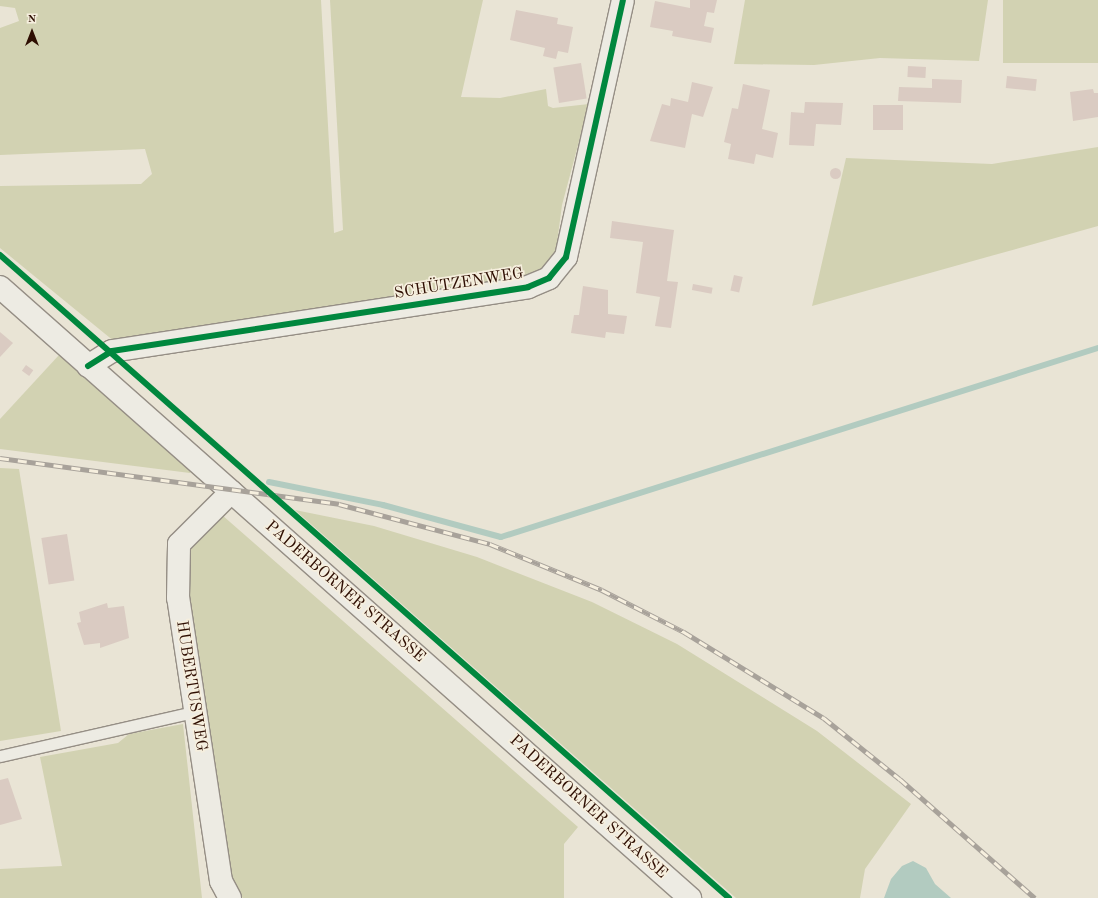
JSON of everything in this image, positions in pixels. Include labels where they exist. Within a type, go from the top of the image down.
[{"type":"street","name":"SCHÜTZENWEG","points":[[88,366],[112,351],[528,287],[549,278],[566,257],[623,0]]},
{"type":"street","name":"PADERBORNER STRASSE","points":[[0,287],[690,898]]},
{"type":"street","name":"HUBERTUSWEG","points":[[230,898],[221,881],[193,712],[178,598],[179,544],[231,492]]},
{"type":"lane","points":[[0,756],[193,712]]},
{"type":"shaded area","points":[[0,0],[321,0],[334,233],[343,230],[330,0],[483,0],[461,97],[500,98],[546,89],[548,106],[553,108],[589,104],[562,205],[555,258],[545,269],[525,280],[115,342],[0,248],[0,186],[141,184],[152,174],[145,149],[0,155],[0,28],[19,21],[15,8],[0,6]]},
{"type":"shaded area","points":[[745,0],[988,0],[979,61],[880,58],[814,65],[734,64]]},
{"type":"shaded area","points":[[1003,0],[1098,0],[1098,63],[1003,63]]},
{"type":"shaded area","points":[[1098,147],[1098,226],[812,306],[846,158],[992,164]]},
{"type":"shaded area","points":[[59,355],[192,470],[190,473],[0,449],[0,419]]},
{"type":"shaded area","points":[[0,468],[19,469],[61,731],[0,741]]},
{"type":"shaded area","points":[[295,510],[374,526],[477,557],[592,602],[677,644],[817,731],[911,804],[865,869],[860,898],[736,898]]},
{"type":"shaded area","points":[[222,515],[578,827],[564,844],[564,898],[243,898],[236,893],[231,880],[186,601],[187,550]]},
{"type":"shaded area","points":[[183,724],[202,898],[0,898],[0,869],[62,866],[40,757],[118,743],[129,734]]},
{"type":"shaded area","points":[[913,861],[926,868],[935,884],[951,898],[884,898],[891,879],[902,866]]},
{"type":"building","points":[[690,0],[717,0],[714,13],[707,12],[704,26],[714,28],[711,43],[672,36],[673,31],[650,27],[655,1],[690,8]]},
{"type":"building","points":[[516,10],[558,18],[557,24],[573,27],[568,53],[558,51],[556,59],[543,56],[545,48],[510,40]]},
{"type":"building","points":[[581,63],[587,99],[559,103],[553,67]]},
{"type":"building","points":[[908,66],[926,67],[925,78],[907,77]]},
{"type":"building","points":[[1007,76],[1037,79],[1036,91],[1006,88]]},
{"type":"building","points":[[932,79],[962,80],[961,103],[898,101],[899,87],[932,88]]},
{"type":"building","points":[[692,82],[713,87],[703,117],[692,114],[685,148],[650,141],[662,104],[670,106],[671,98],[688,102]]},
{"type":"building","points":[[743,84],[770,90],[762,129],[778,133],[773,158],[756,154],[754,164],[728,159],[731,144],[724,142],[732,108],[738,109]]},
{"type":"building","points":[[1093,89],[1094,93],[1098,93],[1098,117],[1073,121],[1070,92]]},
{"type":"building","points":[[805,102],[843,103],[841,125],[816,124],[814,146],[789,145],[791,112],[804,113]]},
{"type":"building","points":[[873,105],[903,105],[903,130],[873,130]]},
{"type":"building","points":[[835,167],[839,169],[841,173],[839,177],[835,179],[831,177],[829,173],[831,169]]},
{"type":"building","points":[[612,221],[674,230],[667,281],[678,282],[671,328],[655,326],[660,297],[636,293],[643,242],[610,238]]},
{"type":"building","points":[[734,275],[743,277],[739,293],[730,291]]},
{"type":"building","points":[[693,284],[713,288],[711,294],[692,290]]},
{"type":"building","points":[[583,286],[608,290],[608,314],[627,316],[624,334],[606,332],[605,338],[571,333],[574,315],[579,315]]},
{"type":"building","points":[[0,332],[13,343],[0,357]]},
{"type":"building","points":[[26,365],[33,370],[29,376],[22,371]]},
{"type":"building","points":[[67,534],[74,580],[49,584],[41,538]]},
{"type":"building","points":[[107,603],[108,608],[124,606],[129,638],[100,648],[100,643],[84,645],[77,623],[81,622],[79,612]]},
{"type":"building","points":[[8,778],[22,819],[0,825],[0,780]]},
{"type":"waterway","points":[[269,482],[383,505],[501,537],[1098,348]]},
{"type":"railway","points":[[0,458],[339,504],[490,544],[602,590],[684,632],[824,718],[900,779],[1035,898]]},
{"type":"cycle path","points":[[88,366],[112,351],[528,287],[549,278],[566,257],[623,0]]},
{"type":"cycle path","points":[[0,255],[729,898]]}]
